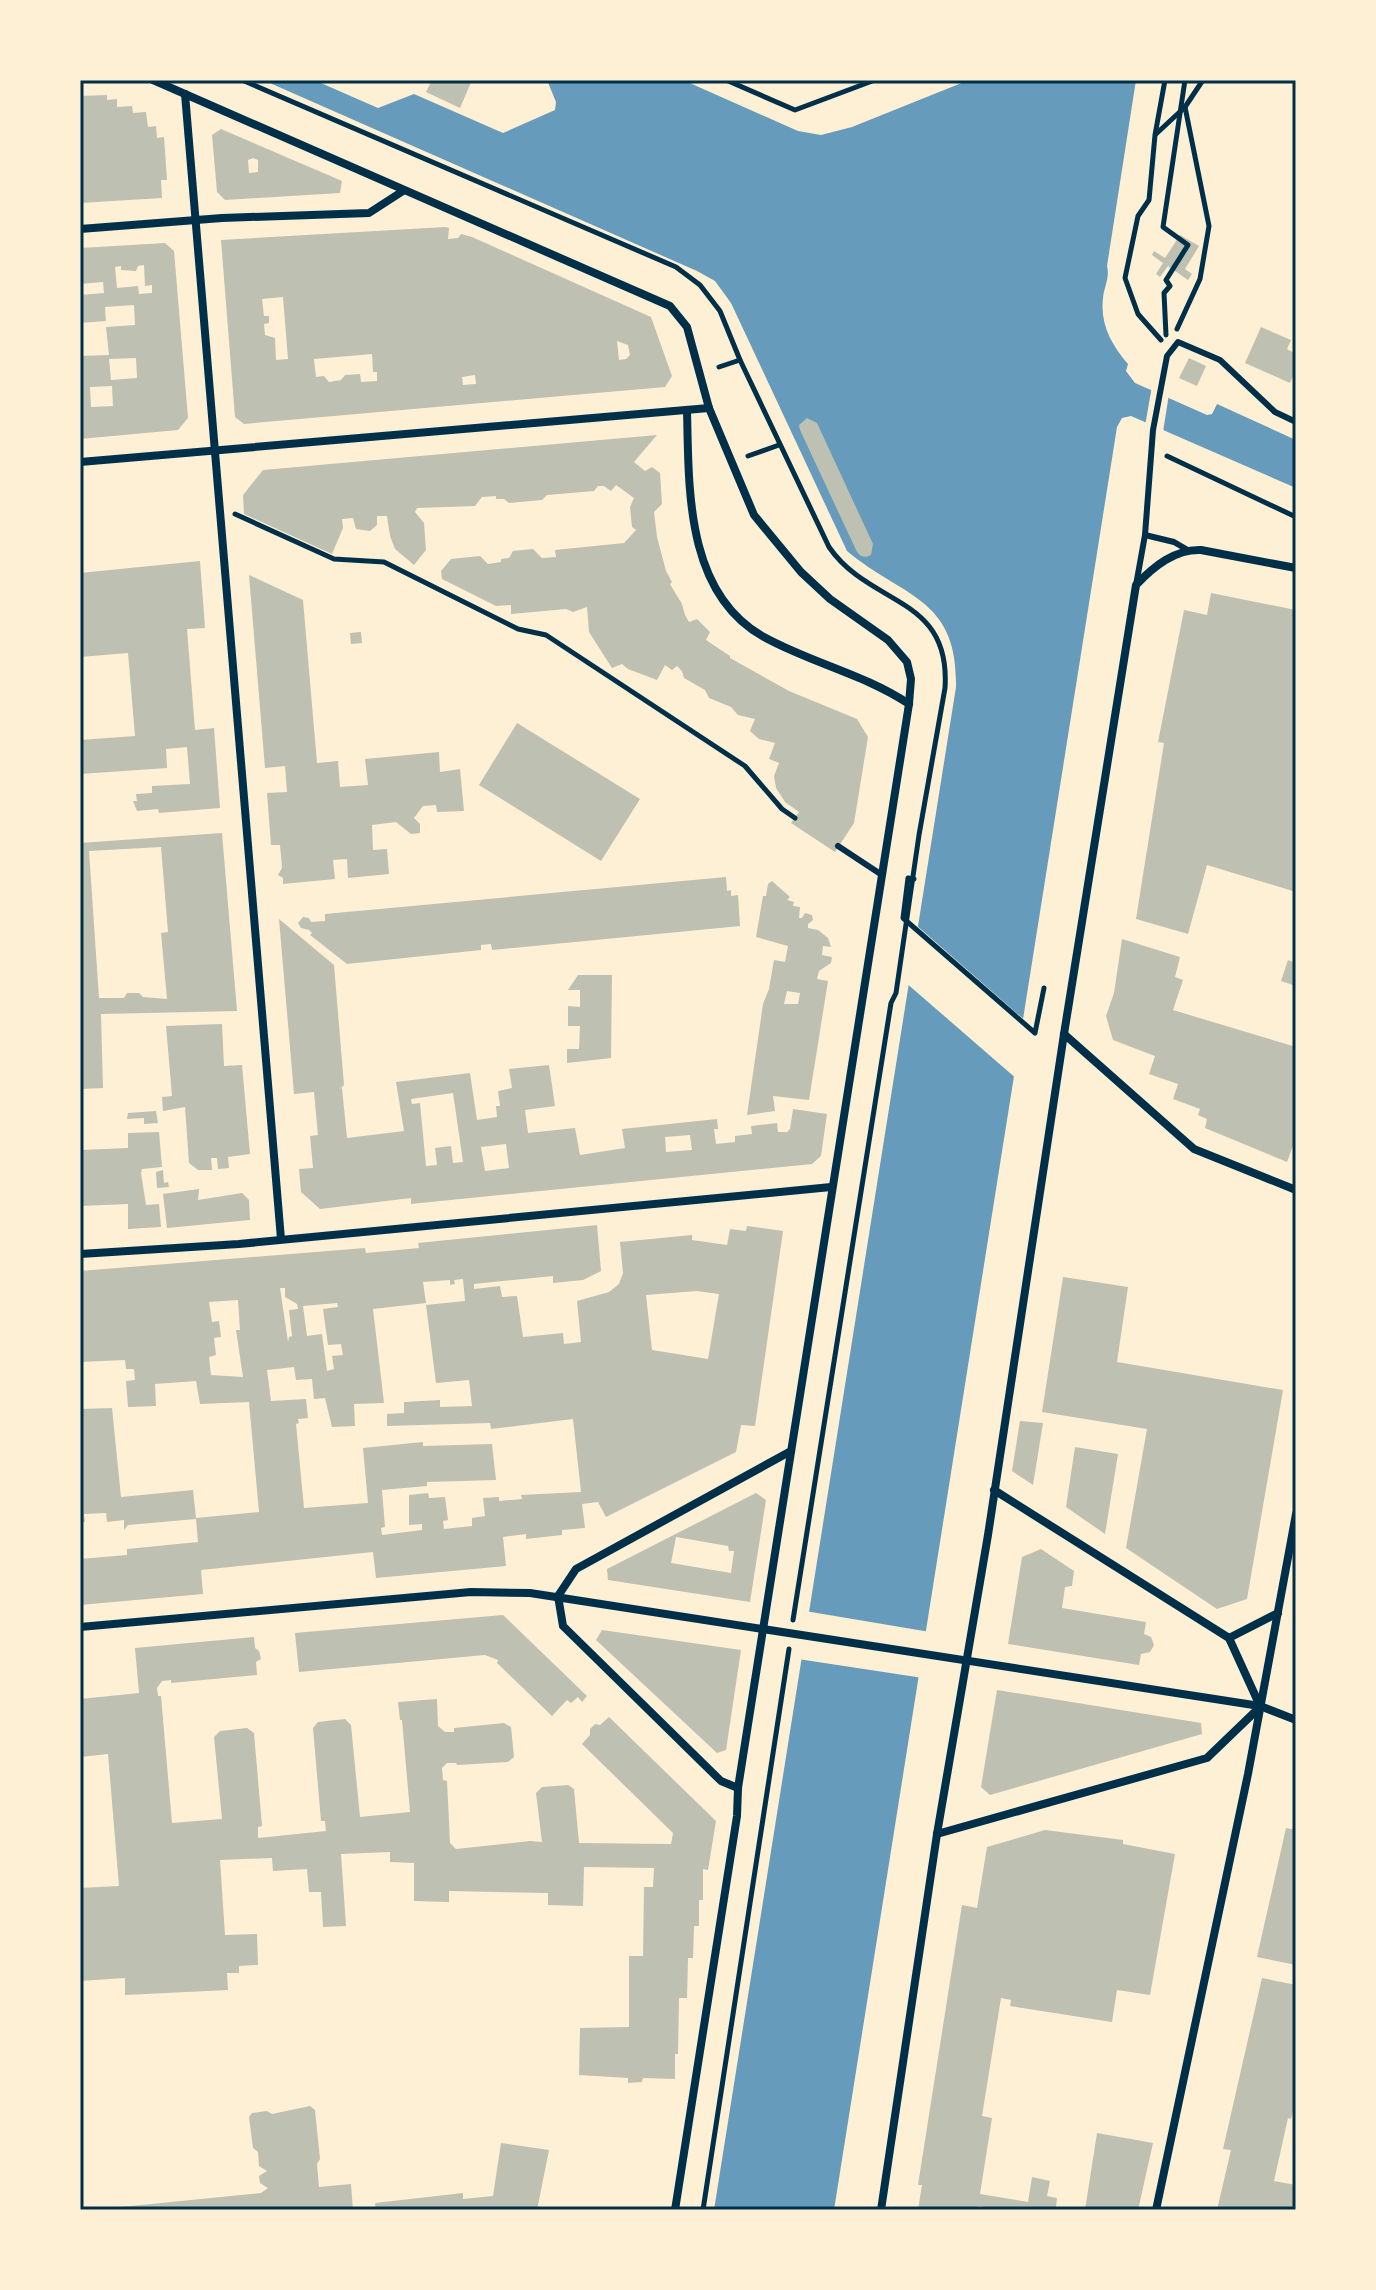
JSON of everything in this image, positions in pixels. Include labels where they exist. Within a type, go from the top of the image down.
[{"type":"street","points":[[153,80],[670,306],[687,327],[709,408],[754,515],[801,572],[830,599],[888,640],[907,662],[911,679],[909,704],[831,1187],[675,2210]]},
{"type":"street","points":[[185,94],[281,1239]]},
{"type":"street","points":[[80,229],[369,213],[403,191]]},
{"type":"street","points":[[80,462],[709,408]]},
{"type":"street","points":[[687,410],[694,525],[704,566],[724,599],[741,620],[764,637],[882,686],[909,704]]},
{"type":"street","points":[[881,2210],[937,1834],[1136,585],[1161,562],[1186,549],[1296,568]]},
{"type":"street","points":[[1064,1034],[1194,1149],[1296,1190]]},
{"type":"street","points":[[80,1254],[239,1244],[831,1187]]},
{"type":"street","points":[[738,1788],[721,1781],[563,1626],[558,1596],[576,1569],[791,1451]]},
{"type":"street","points":[[994,1490],[1229,1638],[1260,1706]]},
{"type":"street","points":[[1156,2210],[1260,1706],[1296,1514]]},
{"type":"street","points":[[80,1627],[471,1592],[558,1596],[1260,1706],[1296,1720]]},
{"type":"street","points":[[1229,1638],[1278,1613]]},
{"type":"street","points":[[937,1834],[1207,1758],[1260,1706]]},
{"type":"lane","points":[[1136,585],[1145,535],[1153,430],[1167,356],[1178,342],[1220,360],[1275,412],[1296,422]]},
{"type":"lane","points":[[1145,535],[1174,542],[1186,549]]},
{"type":"lane","points":[[838,846],[882,875]]},
{"type":"path","points":[[242,80],[676,267],[693,278],[720,311],[779,445],[837,559],[858,578],[917,612],[942,646],[947,669],[760,1820],[703,2210]]},
{"type":"path","points":[[726,80],[795,110],[875,80]]},
{"type":"path","points":[[1165,80],[1155,135],[1149,200],[1138,216],[1125,278],[1138,314],[1163,342],[1167,356]]},
{"type":"path","points":[[1167,356],[1164,293],[1170,286],[1166,280],[1188,245],[1163,227],[1185,80]]},
{"type":"path","points":[[1155,135],[1185,107],[1203,80]]},
{"type":"path","points":[[1185,107],[1209,226],[1200,279],[1189,299]]},
{"type":"path","points":[[719,367],[740,360]]},
{"type":"path","points":[[748,456],[779,445]]},
{"type":"path","points":[[1153,449],[1296,517]]},
{"type":"path","points":[[220,507],[334,559],[384,562],[518,629],[546,635],[745,766],[782,809],[795,818]]},
{"type":"path","points":[[908,833],[919,835]]},
{"type":"path","points":[[914,879],[908,878],[903,918],[1035,1033],[1044,988]]},
{"type":"path","points":[[844,1241],[853,1243]]},
{"type":"path","points":[[802,1507],[810,1511]]},
{"type":"water","points":[[263,80],[314,80],[378,108],[414,94],[503,133],[555,110],[556,102],[547,80],[683,80],[798,131],[821,135],[852,127],[969,80],[1136,80],[1103,298],[1103,316],[1108,333],[1128,364],[1126,371],[1135,383],[1207,415],[1212,414],[1217,404],[1296,440],[1296,488],[1131,416],[1122,418],[1117,427],[834,2210],[714,2210],[956,687],[954,657],[948,634],[923,603],[847,551],[731,303],[715,281]]},
{"type":"pier","points":[[1152,386],[1169,394],[1163,432],[1145,426]]},
{"type":"pier","points":[[915,924],[1027,1022],[1018,1080],[905,982]]},
{"type":"pier","points":[[805,1611],[930,1632],[923,1678],[798,1659]]},
{"type":"building","points":[[432,80],[472,80],[460,108],[426,92]]},
{"type":"building","points":[[107,95],[107,100],[117,99],[117,107],[132,106],[133,113],[146,112],[148,127],[156,126],[157,138],[164,137],[167,180],[161,180],[162,198],[80,203],[80,96]]},
{"type":"building","points":[[221,129],[342,181],[340,193],[225,200],[217,192],[212,135]],"holes":[[[248,160],[258,160],[258,172],[249,173]]]},
{"type":"building","points":[[449,228],[448,239],[458,238],[461,234],[472,237],[651,317],[672,376],[665,387],[244,424],[235,417],[221,240]],"holes":[[[283,297],[288,359],[276,360],[275,338],[265,335],[264,324],[269,323],[269,316],[264,316],[262,299]],[[617,341],[628,345],[630,355],[619,360]],[[372,354],[377,381],[361,382],[360,374],[345,375],[341,380],[329,382],[324,376],[316,377],[314,359]],[[475,375],[476,384],[463,385],[462,377]]]},
{"type":"building","points":[[1180,235],[1199,246],[1185,269],[1192,274],[1188,280],[1168,266],[1160,277],[1156,274],[1163,263],[1152,255],[1154,251],[1165,258]]},
{"type":"building","points":[[165,243],[174,251],[188,418],[178,430],[80,439],[80,356],[109,355],[106,327],[135,325],[134,305],[105,307],[106,321],[80,323],[80,295],[104,293],[103,282],[80,284],[80,248]],"holes":[[[144,265],[145,286],[152,285],[152,293],[139,294],[138,286],[117,288],[115,267],[136,271],[138,266]],[[136,358],[137,378],[111,380],[109,359]],[[112,386],[113,406],[91,407],[90,387]]]},
{"type":"building","points":[[1261,327],[1291,340],[1287,349],[1296,354],[1296,369],[1290,383],[1245,363]]},
{"type":"building","points":[[1189,358],[1206,366],[1197,386],[1179,378]]},
{"type":"building","points":[[807,418],[817,423],[873,544],[871,555],[861,556],[857,552],[800,430],[799,425]]},
{"type":"building","points":[[657,435],[634,462],[645,471],[652,467],[660,473],[662,504],[654,512],[657,537],[672,582],[670,584],[689,622],[697,619],[710,632],[706,640],[730,658],[789,691],[857,719],[868,737],[854,823],[835,852],[791,823],[799,812],[785,802],[776,788],[774,776],[779,763],[769,759],[775,743],[759,739],[750,731],[755,719],[738,715],[731,707],[709,698],[705,690],[684,678],[677,666],[672,670],[665,665],[657,680],[622,664],[612,668],[589,632],[587,607],[573,612],[566,609],[511,614],[511,605],[496,606],[442,579],[441,571],[451,559],[480,556],[488,564],[509,558],[513,551],[533,549],[542,558],[556,557],[555,550],[624,543],[636,530],[632,527],[630,507],[634,498],[616,485],[611,491],[598,486],[594,491],[547,495],[542,500],[509,503],[496,499],[496,496],[482,497],[475,506],[417,508],[415,512],[424,523],[426,550],[414,565],[395,549],[387,516],[377,516],[377,525],[370,531],[356,529],[353,518],[342,519],[343,528],[332,554],[244,514],[243,495],[263,470]]},
{"type":"building","points":[[200,561],[205,628],[187,629],[195,730],[214,728],[220,808],[159,813],[158,809],[137,811],[133,801],[137,801],[136,794],[152,793],[152,786],[190,784],[187,747],[166,749],[167,768],[80,774],[80,740],[135,736],[128,653],[80,657],[80,573]]},
{"type":"building","points":[[249,575],[303,600],[317,763],[338,761],[340,787],[368,785],[365,759],[439,752],[440,772],[460,769],[464,811],[437,812],[436,805],[423,806],[414,818],[420,824],[420,833],[411,834],[396,822],[372,825],[373,850],[387,849],[389,874],[348,878],[347,859],[333,860],[335,879],[283,884],[283,878],[278,875],[282,868],[280,845],[271,845],[267,793],[287,792],[285,766],[265,768]]},
{"type":"building","points":[[1211,593],[1296,610],[1296,892],[1207,865],[1188,934],[1136,919],[1164,743],[1158,742],[1184,610],[1207,615]]},
{"type":"building","points":[[361,632],[362,643],[351,644],[350,633]]},
{"type":"building","points":[[517,723],[640,799],[601,861],[479,785]]},
{"type":"building","points":[[222,833],[237,1011],[101,1014],[103,1088],[80,1089],[80,843]],"holes":[[[161,847],[168,932],[161,933],[167,999],[143,997],[139,993],[127,993],[124,998],[99,998],[89,851]]]},
{"type":"building","points":[[726,877],[727,891],[731,890],[731,896],[738,895],[740,926],[492,950],[491,944],[481,945],[481,950],[347,964],[298,923],[303,917],[311,922],[325,921],[325,914]]},
{"type":"building","points":[[772,881],[790,897],[787,900],[794,902],[793,906],[800,907],[799,918],[805,913],[812,915],[813,920],[808,928],[818,930],[828,938],[831,947],[823,946],[822,955],[832,957],[831,963],[819,971],[817,979],[828,981],[809,1100],[773,1096],[775,1111],[747,1115],[763,1004],[774,960],[785,962],[788,946],[756,937],[768,884]],"holes":[[[787,991],[800,993],[798,1004],[784,1004]]]},
{"type":"building","points":[[279,919],[334,965],[344,1085],[340,1089],[347,1138],[404,1131],[396,1082],[470,1073],[477,1120],[497,1117],[496,1106],[500,1106],[498,1091],[512,1088],[509,1069],[549,1065],[555,1106],[525,1110],[528,1133],[575,1128],[580,1155],[625,1148],[622,1129],[717,1119],[718,1129],[714,1129],[716,1144],[735,1142],[735,1136],[752,1134],[751,1126],[777,1123],[778,1132],[787,1132],[793,1109],[827,1114],[821,1156],[812,1164],[411,1204],[411,1198],[320,1209],[301,1192],[299,1169],[313,1168],[310,1136],[318,1135],[314,1092],[294,1094]],"holes":[[[453,1093],[463,1162],[453,1163],[451,1146],[435,1148],[437,1165],[426,1166],[420,1103],[412,1104],[411,1099]],[[690,1135],[692,1150],[666,1152],[665,1137]],[[506,1144],[509,1168],[485,1171],[481,1147]]]},
{"type":"building","points":[[1122,939],[1180,957],[1175,977],[1183,980],[1173,1010],[1296,1047],[1296,1144],[1287,1162],[1205,1128],[1207,1119],[1198,1115],[1200,1109],[1173,1099],[1178,1084],[1149,1074],[1155,1056],[1113,1040],[1106,1016],[1114,993]]},
{"type":"building","points":[[1288,960],[1296,963],[1296,986],[1281,981]]},
{"type":"building","points":[[578,975],[612,975],[611,1058],[567,1063],[567,1049],[579,1049],[580,1026],[568,1026],[568,1006],[580,1007],[580,990],[568,990]]},
{"type":"building","points":[[222,1024],[224,1066],[242,1065],[250,1154],[228,1157],[229,1168],[218,1169],[217,1158],[211,1158],[212,1170],[198,1170],[189,1163],[185,1107],[163,1111],[162,1097],[172,1096],[166,1026]]},
{"type":"building","points":[[156,1111],[158,1123],[144,1124],[144,1118],[127,1119],[128,1113]]},
{"type":"building","points":[[159,1132],[162,1167],[142,1169],[141,1173],[146,1205],[159,1204],[161,1227],[128,1229],[128,1204],[80,1206],[80,1150],[128,1148],[128,1133]]},
{"type":"building","points":[[163,1170],[164,1183],[168,1182],[169,1187],[157,1188],[156,1172]]},
{"type":"building","points":[[199,1189],[198,1200],[242,1193],[249,1200],[250,1220],[167,1228],[163,1194]]},
{"type":"building","points":[[597,1225],[601,1271],[583,1280],[553,1283],[553,1276],[474,1284],[474,1289],[500,1286],[502,1297],[517,1296],[523,1337],[563,1333],[564,1344],[581,1342],[577,1301],[609,1292],[619,1284],[623,1273],[620,1242],[692,1235],[692,1240],[727,1245],[730,1229],[746,1231],[747,1226],[783,1231],[755,1426],[741,1425],[736,1452],[606,1517],[598,1502],[582,1504],[585,1528],[562,1530],[562,1535],[526,1539],[526,1534],[503,1537],[506,1566],[376,1578],[373,1552],[201,1570],[203,1594],[80,1605],[80,1559],[127,1555],[127,1549],[198,1542],[196,1519],[128,1525],[124,1530],[124,1520],[107,1522],[106,1513],[84,1514],[85,1522],[80,1523],[80,1409],[112,1408],[121,1497],[193,1490],[196,1518],[259,1512],[249,1402],[200,1404],[196,1381],[155,1384],[156,1406],[128,1407],[126,1381],[135,1380],[134,1369],[126,1369],[125,1360],[80,1362],[80,1271],[365,1248],[366,1253],[419,1248],[418,1243]],"holes":[[[463,1279],[465,1301],[426,1305],[436,1383],[469,1380],[472,1406],[440,1407],[440,1400],[404,1402],[404,1413],[387,1414],[387,1426],[490,1423],[491,1429],[573,1419],[581,1492],[521,1495],[522,1499],[499,1501],[499,1497],[483,1498],[485,1516],[472,1518],[472,1526],[444,1529],[443,1521],[448,1520],[445,1497],[429,1498],[428,1493],[409,1495],[409,1525],[422,1524],[422,1530],[382,1535],[381,1528],[385,1527],[382,1490],[427,1486],[427,1482],[496,1480],[492,1444],[423,1446],[423,1442],[363,1448],[368,1503],[304,1508],[296,1424],[299,1423],[298,1419],[308,1418],[306,1399],[271,1401],[267,1370],[294,1367],[296,1380],[312,1379],[314,1399],[325,1398],[332,1427],[355,1426],[354,1404],[384,1403],[373,1309],[426,1303],[423,1282],[450,1280],[450,1285],[455,1284],[454,1280]],[[280,1288],[285,1288],[285,1297],[297,1304],[298,1309],[289,1310],[292,1336],[288,1342]],[[697,1291],[719,1294],[708,1359],[652,1350],[646,1295]],[[238,1300],[240,1330],[236,1330],[243,1377],[211,1375],[209,1357],[216,1355],[214,1338],[221,1337],[219,1321],[212,1322],[209,1302]],[[337,1303],[338,1307],[323,1309],[328,1345],[341,1344],[343,1355],[332,1356],[334,1369],[327,1371],[322,1334],[307,1336],[303,1306]]]},
{"type":"building","points":[[1063,1277],[1128,1287],[1117,1362],[1283,1390],[1247,1599],[1217,1609],[1126,1548],[1147,1429],[1042,1412]]},
{"type":"building","points":[[1020,1421],[1043,1423],[1033,1485],[1012,1471]]},
{"type":"building","points":[[1075,1447],[1118,1454],[1105,1534],[1066,1507]]},
{"type":"building","points":[[756,1493],[766,1500],[750,1602],[608,1580],[607,1569]],"holes":[[[676,1537],[728,1546],[729,1551],[734,1551],[731,1573],[671,1563]]]},
{"type":"building","points":[[1041,1549],[1074,1571],[1072,1586],[1065,1587],[1062,1608],[1146,1622],[1144,1634],[1151,1637],[1154,1645],[1150,1652],[1141,1654],[1139,1665],[1008,1644],[1022,1557]]},
{"type":"building","points":[[503,1615],[587,1696],[582,1702],[578,1697],[571,1703],[567,1700],[552,1716],[497,1663],[498,1660],[485,1655],[299,1672],[295,1633]]},
{"type":"building","points":[[602,1630],[741,1650],[726,1750],[717,1753],[596,1640]]},
{"type":"building","points":[[254,1637],[261,1659],[256,1662],[257,1675],[171,1683],[171,1680],[162,1681],[157,1688],[158,1696],[161,1696],[172,1823],[222,1819],[214,1737],[220,1731],[247,1728],[254,1733],[262,1826],[258,1827],[258,1838],[326,1831],[325,1821],[321,1821],[313,1728],[318,1722],[345,1719],[351,1725],[360,1817],[410,1812],[398,1702],[437,1699],[438,1726],[445,1732],[454,1732],[454,1728],[504,1723],[511,1727],[514,1757],[508,1762],[447,1763],[442,1768],[443,1780],[447,1781],[450,1843],[456,1849],[542,1842],[536,1793],[542,1787],[568,1785],[574,1789],[579,1843],[671,1844],[673,1833],[582,1744],[595,1724],[600,1725],[609,1717],[716,1821],[708,1870],[703,1869],[703,1900],[699,1900],[699,1926],[694,1926],[693,1958],[688,1958],[687,1998],[679,1998],[675,2079],[643,2078],[642,2082],[628,2083],[628,2078],[579,2075],[580,2028],[629,2027],[629,1956],[643,1956],[644,1887],[653,1887],[654,1868],[584,1867],[583,1906],[548,1905],[548,1893],[449,1891],[449,1902],[414,1901],[414,1863],[390,1862],[390,1852],[341,1854],[346,1926],[323,1927],[321,1892],[309,1892],[307,1869],[273,1871],[272,1858],[220,1860],[225,1935],[257,1934],[258,1965],[239,1966],[239,1973],[227,1973],[228,1990],[125,1995],[125,1978],[80,1981],[80,1888],[119,1886],[108,1754],[80,1757],[80,1699],[139,1693],[135,1648]]},
{"type":"building","points":[[997,1690],[1201,1723],[1202,1734],[990,1795],[981,1787]]},
{"type":"building","points":[[1286,1828],[1296,1830],[1296,1965],[1257,1957]]},
{"type":"building","points":[[1045,1830],[1123,1840],[1123,1844],[1175,1854],[1150,1995],[1117,1990],[1112,2022],[1010,2006],[1011,2000],[1001,1998],[982,2116],[992,2118],[980,2194],[1028,2202],[1032,2177],[1050,2181],[1047,2196],[1057,2198],[1056,2207],[1065,2210],[1003,2210],[978,2206],[977,2210],[918,2210],[922,2185],[918,2185],[962,1905],[977,1908],[987,1847]]},
{"type":"building","points":[[1262,1978],[1296,1985],[1296,2083],[1293,2097],[1296,2098],[1291,2119],[1288,2118],[1274,2181],[1296,2185],[1296,2210],[1217,2210],[1231,2150],[1223,2149]]},
{"type":"building","points":[[310,2106],[315,2110],[320,2159],[317,2164],[319,2187],[351,2184],[353,2210],[111,2210],[261,2193],[268,2188],[260,2183],[259,2176],[267,2171],[259,2166],[258,2152],[253,2148],[249,2117],[252,2113],[267,2111],[272,2114]]},
{"type":"building","points":[[1097,2133],[1153,2143],[1138,2210],[1085,2210]]},
{"type":"building","points":[[501,2143],[549,2150],[537,2210],[376,2210],[375,2203],[463,2193],[463,2199],[493,2196]]}]
